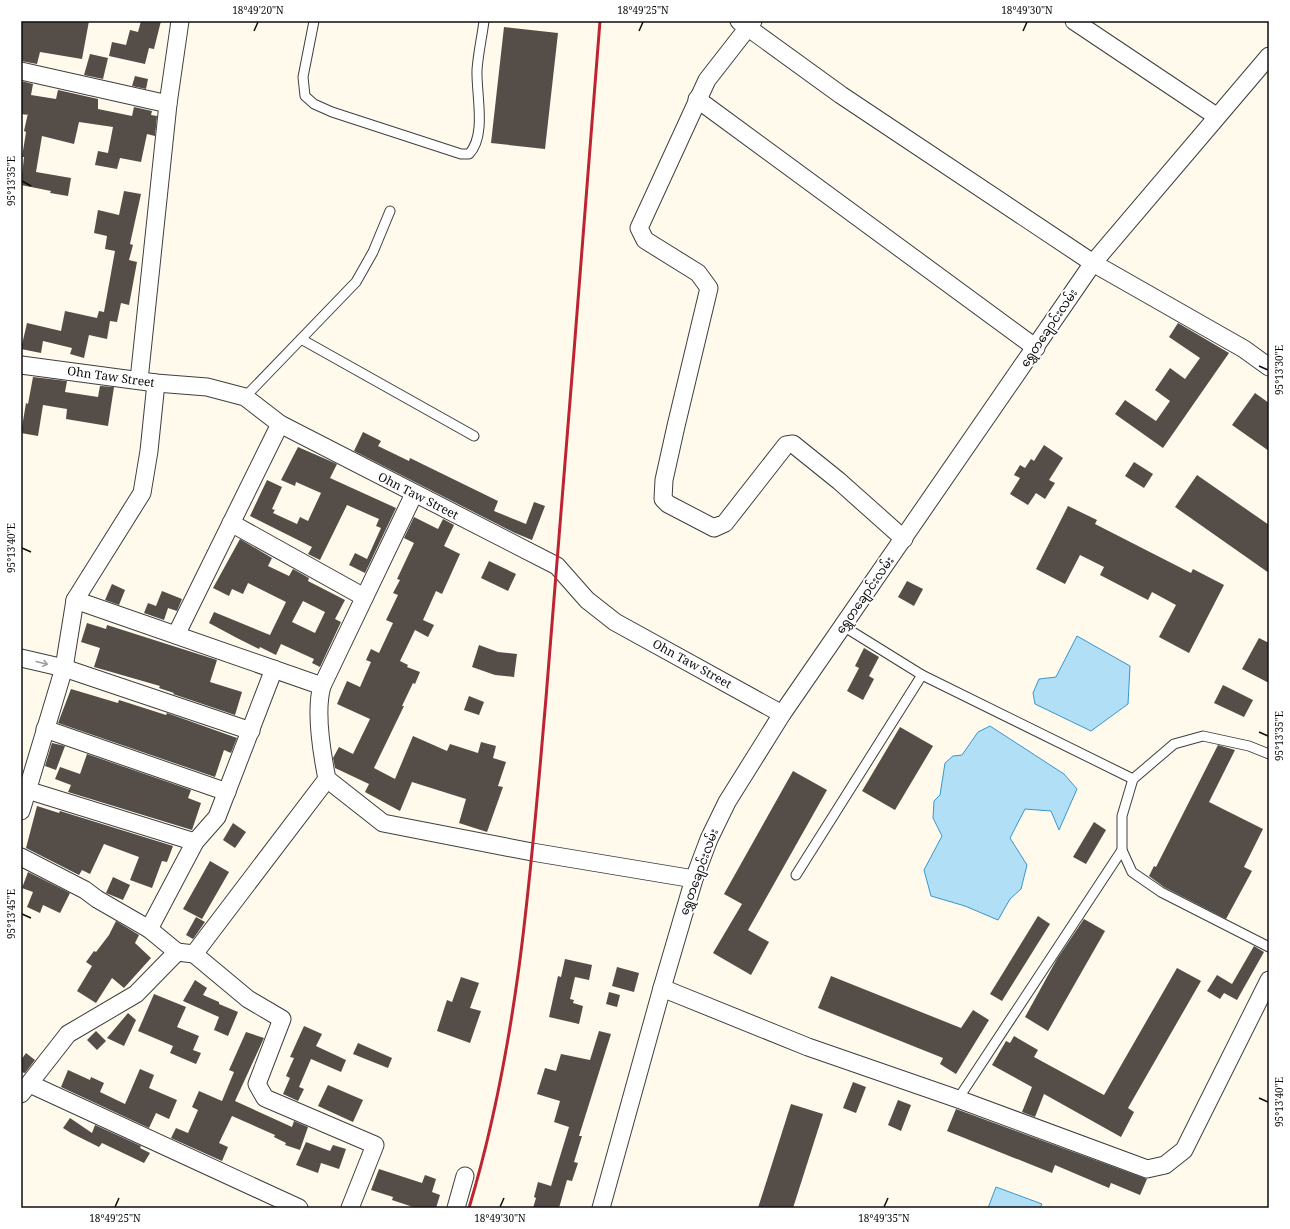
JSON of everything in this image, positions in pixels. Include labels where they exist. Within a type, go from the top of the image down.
[{"type":"street","points":[[140,380],[168,104],[180,21]]},
{"type":"street","points":[[1074,21],[1216,116]]},
{"type":"street","points":[[904,539],[839,481],[793,444],[786,445],[725,523],[714,528],[668,504],[663,499],[664,480],[709,288],[698,273],[645,240],[639,228],[707,80],[747,23],[841,95],[1093,263],[1244,350],[1269,367]]},
{"type":"street","name":"ရွှေတချောင်းလမ်း","points":[[601,1208],[694,879],[709,839],[728,802],[782,714],[1036,348],[1093,263],[1216,116],[1269,56]]},
{"type":"street","points":[[21,71],[168,104]]},
{"type":"street","points":[[697,99],[1036,348]]},
{"type":"street","name":"Ohn Taw Street","points":[[21,365],[156,383],[207,387],[245,397],[280,424],[557,566],[587,600],[614,622],[782,714]]},
{"type":"street","points":[[21,811],[64,668],[75,600],[142,493],[149,451],[156,383]]},
{"type":"street","points":[[176,635],[280,424]]},
{"type":"street","points":[[414,494],[322,686],[319,696],[322,754],[327,779],[383,823],[532,852],[694,879]]},
{"type":"street","points":[[232,522],[364,597]]},
{"type":"street","points":[[75,600],[322,686]]},
{"type":"street","points":[[21,658],[64,668],[251,731]]},
{"type":"street","points":[[150,929],[195,842],[218,817],[274,669]]},
{"type":"street","points":[[45,729],[227,792]]},
{"type":"street","points":[[194,954],[327,779]]},
{"type":"street","points":[[27,790],[195,842]]},
{"type":"street","points":[[21,857],[85,890],[150,929],[177,952],[194,954],[248,998],[282,1019],[257,1084],[265,1098],[375,1145],[350,1208]]},
{"type":"street","points":[[177,952],[136,994],[68,1034],[25,1089],[299,1208]]},
{"type":"street","points":[[662,988],[808,1047],[958,1099],[1147,1169],[1165,1165],[1184,1150],[1269,980]]},
{"type":"street","points":[[456,1208],[465,1176]]},
{"type":"lane","points":[[314,21],[303,77],[305,96],[314,104],[332,112],[460,154],[469,154],[474,149],[479,127],[477,69],[484,21]]},
{"type":"lane","points":[[245,397],[356,282],[373,252],[390,211]]},
{"type":"lane","points":[[301,340],[474,436]]},
{"type":"lane","points":[[843,626],[922,675],[1133,779]]},
{"type":"lane","points":[[796,875],[922,675]]},
{"type":"lane","points":[[1269,754],[1249,746],[1203,736],[1174,744],[1133,779],[1122,816],[1122,850],[1132,872],[1161,892],[1269,947]]},
{"type":"lane","points":[[958,1099],[1122,850]]},
{"type":"water","points":[[1077,636],[1130,666],[1128,704],[1091,731],[1035,704],[1033,693],[1039,679],[1056,677]]},
{"type":"water","points":[[990,726],[1064,774],[1077,789],[1059,830],[1051,811],[1025,809],[1010,838],[1027,865],[1021,889],[1010,899],[998,920],[965,906],[931,896],[924,870],[942,836],[933,818],[934,801],[940,795],[945,763],[953,756],[962,755],[978,732]]},
{"type":"water","points":[[996,1187],[1042,1204],[1040,1208],[988,1208]]},
{"type":"building","points":[[21,21],[89,21],[82,59],[40,52],[37,64],[21,61]]},
{"type":"building","points":[[141,21],[161,21],[154,49],[149,48],[145,64],[109,56],[112,42],[126,45],[130,30],[138,32]]},
{"type":"building","points":[[504,27],[558,33],[545,149],[491,143]]},
{"type":"building","points":[[90,54],[108,58],[103,79],[84,75]]},
{"type":"building","points":[[135,76],[148,79],[146,89],[132,86]]},
{"type":"building","points":[[21,81],[33,84],[31,95],[56,99],[58,90],[98,99],[98,109],[132,116],[134,107],[152,111],[151,115],[157,116],[155,136],[147,134],[141,162],[120,158],[117,169],[95,165],[98,151],[108,153],[113,127],[79,122],[74,144],[42,136],[36,172],[71,178],[68,196],[21,185],[24,157],[22,157],[26,132],[24,131],[28,115],[21,114]]},
{"type":"building","points":[[124,191],[141,194],[130,244],[133,245],[129,260],[137,262],[129,305],[121,303],[117,322],[110,321],[107,339],[89,335],[84,358],[70,354],[72,348],[43,341],[41,353],[21,349],[27,323],[61,331],[65,311],[97,318],[99,311],[104,312],[115,251],[105,249],[107,236],[94,233],[98,210],[119,215]]},
{"type":"building","points":[[1178,323],[1229,353],[1163,448],[1115,414],[1125,400],[1156,421],[1170,401],[1155,390],[1170,368],[1185,379],[1200,358],[1169,337]]},
{"type":"building","points":[[33,377],[67,381],[65,392],[98,397],[100,386],[114,387],[108,426],[66,419],[67,409],[43,405],[38,436],[21,433],[26,403],[28,404]]},
{"type":"building","points":[[1255,393],[1269,403],[1269,451],[1232,425]]},
{"type":"building","points":[[363,432],[381,441],[378,446],[409,461],[410,458],[498,501],[494,511],[526,524],[534,502],[545,506],[532,540],[515,533],[354,451]]},
{"type":"building","points":[[1044,445],[1063,458],[1049,480],[1055,483],[1045,499],[1036,493],[1028,505],[1010,494],[1020,478],[1014,475],[1020,465],[1025,468],[1031,459],[1034,461]]},
{"type":"building","points":[[298,447],[337,464],[330,478],[396,508],[365,573],[349,565],[355,553],[367,559],[381,528],[376,526],[379,519],[347,505],[320,560],[308,554],[312,547],[250,516],[267,480],[282,487],[272,509],[275,510],[273,513],[297,524],[300,517],[308,521],[321,493],[296,482],[295,486],[281,480]]},
{"type":"building","points":[[1134,462],[1153,474],[1144,488],[1125,476]]},
{"type":"building","points":[[1197,475],[1269,525],[1269,573],[1175,507]]},
{"type":"building","points":[[1068,506],[1097,520],[1095,524],[1191,573],[1193,569],[1224,585],[1189,653],[1159,637],[1176,605],[1152,592],[1148,600],[1100,575],[1104,567],[1080,555],[1065,584],[1036,569]]},
{"type":"building","points":[[414,517],[438,529],[443,519],[454,525],[444,546],[460,554],[442,594],[436,591],[423,620],[434,625],[428,637],[415,630],[400,661],[408,665],[407,667],[420,672],[415,684],[413,683],[402,706],[404,706],[374,768],[395,779],[413,736],[447,751],[450,744],[478,753],[481,742],[496,746],[493,758],[506,762],[498,786],[503,787],[487,832],[459,823],[466,799],[412,782],[400,811],[365,792],[369,784],[335,768],[333,758],[339,747],[353,754],[370,719],[337,704],[347,681],[360,687],[371,662],[366,660],[371,649],[379,653],[393,623],[386,620],[398,595],[393,593],[400,580],[397,579],[414,543],[404,538]]},
{"type":"building","points":[[240,539],[272,558],[268,566],[289,576],[293,569],[309,578],[308,581],[345,600],[335,619],[341,622],[320,667],[312,663],[314,659],[281,644],[276,655],[260,647],[259,649],[209,623],[214,612],[270,635],[286,602],[248,583],[243,594],[232,589],[229,596],[213,588]],"holes":[[[303,601],[325,612],[315,633],[292,622]]]},
{"type":"building","points":[[489,561],[516,574],[508,591],[481,578]]},
{"type":"building","points":[[907,581],[923,589],[914,606],[898,597]]},
{"type":"building","points":[[112,584],[125,590],[119,605],[105,600]]},
{"type":"building","points":[[162,591],[182,599],[177,611],[168,608],[164,620],[144,613],[148,603],[156,606]]},
{"type":"building","points":[[87,623],[106,629],[107,625],[217,660],[210,682],[242,692],[235,715],[173,694],[174,693],[159,688],[160,686],[94,667],[100,648],[81,642]]},
{"type":"building","points":[[1259,638],[1269,643],[1269,683],[1242,669]]},
{"type":"building","points":[[479,645],[498,652],[517,654],[514,677],[495,675],[472,667]]},
{"type":"building","points":[[864,648],[879,657],[869,676],[874,679],[863,700],[847,691],[859,668],[855,666]]},
{"type":"building","points":[[1223,685],[1253,700],[1244,717],[1214,703]]},
{"type":"building","points":[[71,689],[118,703],[119,700],[166,715],[167,713],[237,738],[231,753],[224,750],[215,777],[58,723]]},
{"type":"building","points":[[469,696],[484,702],[479,715],[464,710]]},
{"type":"building","points":[[900,727],[933,746],[895,810],[862,791]]},
{"type":"building","points":[[52,743],[65,746],[56,770],[45,766]]},
{"type":"building","points":[[1218,745],[1235,750],[1209,802],[1263,829],[1244,867],[1252,871],[1226,919],[1164,887],[1149,876],[1154,866],[1156,867]]},
{"type":"building","points":[[87,754],[191,790],[188,798],[201,803],[192,830],[68,792],[71,785],[55,779],[60,767],[80,774]]},
{"type":"building","points":[[793,771],[827,790],[748,930],[769,942],[751,975],[713,953],[742,904],[724,894]]},
{"type":"building","points":[[37,806],[59,813],[60,811],[173,846],[167,862],[162,861],[152,888],[130,880],[139,857],[104,844],[90,874],[82,870],[79,875],[26,848]]},
{"type":"building","points":[[1094,822],[1106,830],[1086,864],[1073,857]]},
{"type":"building","points":[[233,823],[246,832],[235,848],[223,840]]},
{"type":"building","points":[[210,861],[229,872],[202,919],[183,909]]},
{"type":"building","points":[[28,872],[70,893],[60,913],[43,905],[40,913],[27,907],[33,892],[22,888]]},
{"type":"building","points":[[113,877],[130,885],[123,900],[106,893]]},
{"type":"building","points":[[1038,916],[1050,924],[1002,1001],[990,994]]},
{"type":"building","points":[[196,917],[205,922],[193,939],[186,935]]},
{"type":"building","points":[[1084,919],[1105,931],[1048,1031],[1025,1017],[1057,959]]},
{"type":"building","points":[[116,921],[139,935],[135,943],[151,958],[124,988],[112,978],[96,1003],[77,991],[92,966],[86,962],[109,935]]},
{"type":"building","points":[[1254,946],[1264,952],[1237,1000],[1224,993],[1220,999],[1207,991],[1217,975],[1232,984]]},
{"type":"building","points":[[565,959],[592,965],[589,980],[575,977],[570,999],[574,1000],[573,1003],[583,1006],[579,1024],[549,1017],[558,976],[561,977]]},
{"type":"building","points":[[617,967],[639,973],[634,992],[612,986]]},
{"type":"building","points":[[1177,968],[1201,981],[1128,1108],[1134,1112],[1121,1137],[1044,1094],[1035,1117],[1022,1112],[1032,1087],[992,1065],[1006,1041],[1010,1043],[1014,1036],[1038,1050],[1034,1057],[1104,1095]]},
{"type":"building","points":[[831,976],[961,1028],[973,1010],[989,1020],[956,1074],[940,1064],[943,1058],[818,1008]]},
{"type":"building","points":[[461,977],[479,983],[470,1008],[481,1011],[470,1043],[437,1031],[447,1000],[452,1002]]},
{"type":"building","points":[[195,980],[207,988],[203,995],[238,1012],[228,1036],[214,1030],[219,1017],[183,1001]]},
{"type":"building","points":[[609,992],[620,995],[617,1007],[606,1004]]},
{"type":"building","points":[[154,994],[186,1007],[177,1027],[199,1036],[193,1050],[201,1053],[196,1064],[170,1053],[173,1046],[138,1031]]},
{"type":"building","points":[[128,1013],[136,1020],[124,1046],[107,1038]]},
{"type":"building","points":[[304,1026],[322,1034],[316,1046],[346,1060],[341,1072],[311,1059],[299,1087],[304,1089],[298,1101],[283,1094],[290,1078],[286,1076],[294,1058],[290,1057]]},
{"type":"building","points":[[96,1031],[106,1041],[97,1050],[87,1040]]},
{"type":"building","points":[[599,1031],[611,1034],[579,1136],[582,1136],[574,1162],[578,1163],[572,1181],[567,1180],[559,1208],[533,1208],[538,1182],[551,1186],[569,1127],[554,1122],[560,1101],[537,1094],[545,1068],[556,1071],[561,1054],[590,1060]]},
{"type":"building","points":[[246,1032],[264,1038],[235,1101],[292,1127],[294,1121],[308,1127],[300,1150],[285,1145],[286,1143],[274,1137],[275,1135],[232,1116],[219,1143],[228,1147],[222,1161],[171,1138],[176,1128],[188,1133],[198,1110],[192,1107],[199,1091],[222,1101],[234,1072],[229,1070]]},
{"type":"building","points":[[358,1043],[392,1058],[388,1068],[353,1054]]},
{"type":"building","points":[[26,1053],[35,1060],[25,1073],[21,1072],[21,1060]]},
{"type":"building","points":[[140,1069],[154,1075],[149,1088],[177,1100],[169,1119],[156,1113],[149,1128],[61,1087],[68,1070],[90,1080],[91,1077],[104,1083],[100,1092],[125,1104]]},
{"type":"building","points":[[853,1082],[866,1087],[856,1113],[843,1108]]},
{"type":"building","points":[[328,1085],[363,1100],[353,1122],[318,1106]]},
{"type":"building","points":[[898,1100],[911,1105],[901,1131],[888,1125]]},
{"type":"building","points":[[791,1104],[823,1114],[793,1208],[758,1208]]},
{"type":"building","points":[[956,1109],[1147,1179],[1140,1195],[1111,1183],[1109,1188],[1055,1165],[1052,1173],[947,1131]]},
{"type":"building","points":[[70,1118],[92,1133],[95,1125],[141,1146],[140,1148],[150,1153],[144,1163],[102,1143],[99,1147],[63,1128]]},
{"type":"building","points":[[306,1142],[330,1151],[333,1145],[346,1149],[339,1169],[321,1163],[318,1173],[296,1165]]},
{"type":"building","points":[[379,1169],[422,1183],[425,1175],[436,1179],[432,1192],[440,1195],[436,1208],[416,1208],[392,1200],[393,1197],[371,1190]]},
{"type":"railway","points":[[469,1208],[486,1145],[500,1082],[521,955],[535,826],[600,21]]}]
